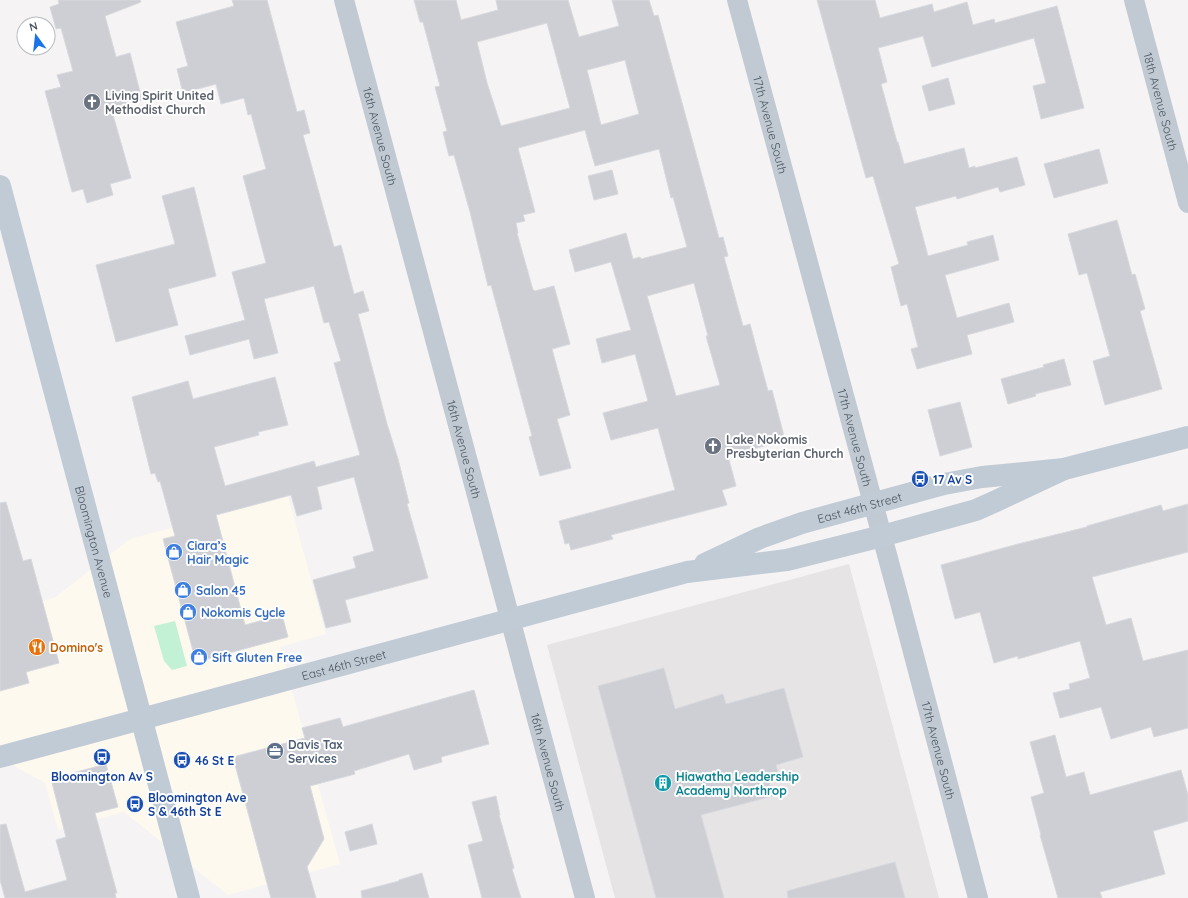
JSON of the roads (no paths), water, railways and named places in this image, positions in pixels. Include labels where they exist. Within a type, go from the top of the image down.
[{"type":"main road","name":"Bloomington Avenue","points":[[0,186],[189,898]]},
{"type":"main road","name":"East 46th Street","points":[[687,572],[772,533],[873,503],[969,479],[1064,469],[1188,437]]},
{"type":"main road","name":"East 46th Street","points":[[0,757],[687,572],[787,560],[882,536],[976,510],[1064,469]]},
{"type":"street","name":"16th Avenue South","points":[[344,0],[585,898]]},
{"type":"street","name":"17th Avenue South","points":[[737,0],[978,898]]},
{"type":"street","name":"18th Avenue South","points":[[1134,0],[1188,203]]},
{"type":"place","name":"Living Spirit United Methodist Church","points":[[92,102]]},
{"type":"place","name":"Lake Nokomis Presbyterian Church","points":[[713,446]]},
{"type":"place","name":"17 Av S","points":[[920,479]]},
{"type":"place","name":"Ciara’s Hair Magic","points":[[174,552]]},
{"type":"place","name":"Salon 45","points":[[183,590]]},
{"type":"place","name":"Nokomis Cycle","points":[[188,612]]},
{"type":"place","name":"Domino's","points":[[37,647]]},
{"type":"place","name":"Sift Gluten Free","points":[[199,657]]},
{"type":"place","name":"Davis Tax Services","points":[[275,751]]},
{"type":"place","name":"Bloomington Av S","points":[[102,757]]},
{"type":"place","name":"46 St E","points":[[182,760]]},
{"type":"place","name":"Hiawatha Leadership Academy Northrop","points":[[663,783]]},
{"type":"place","name":"Bloomington Ave S & 46th St E","points":[[135,804]]}]
